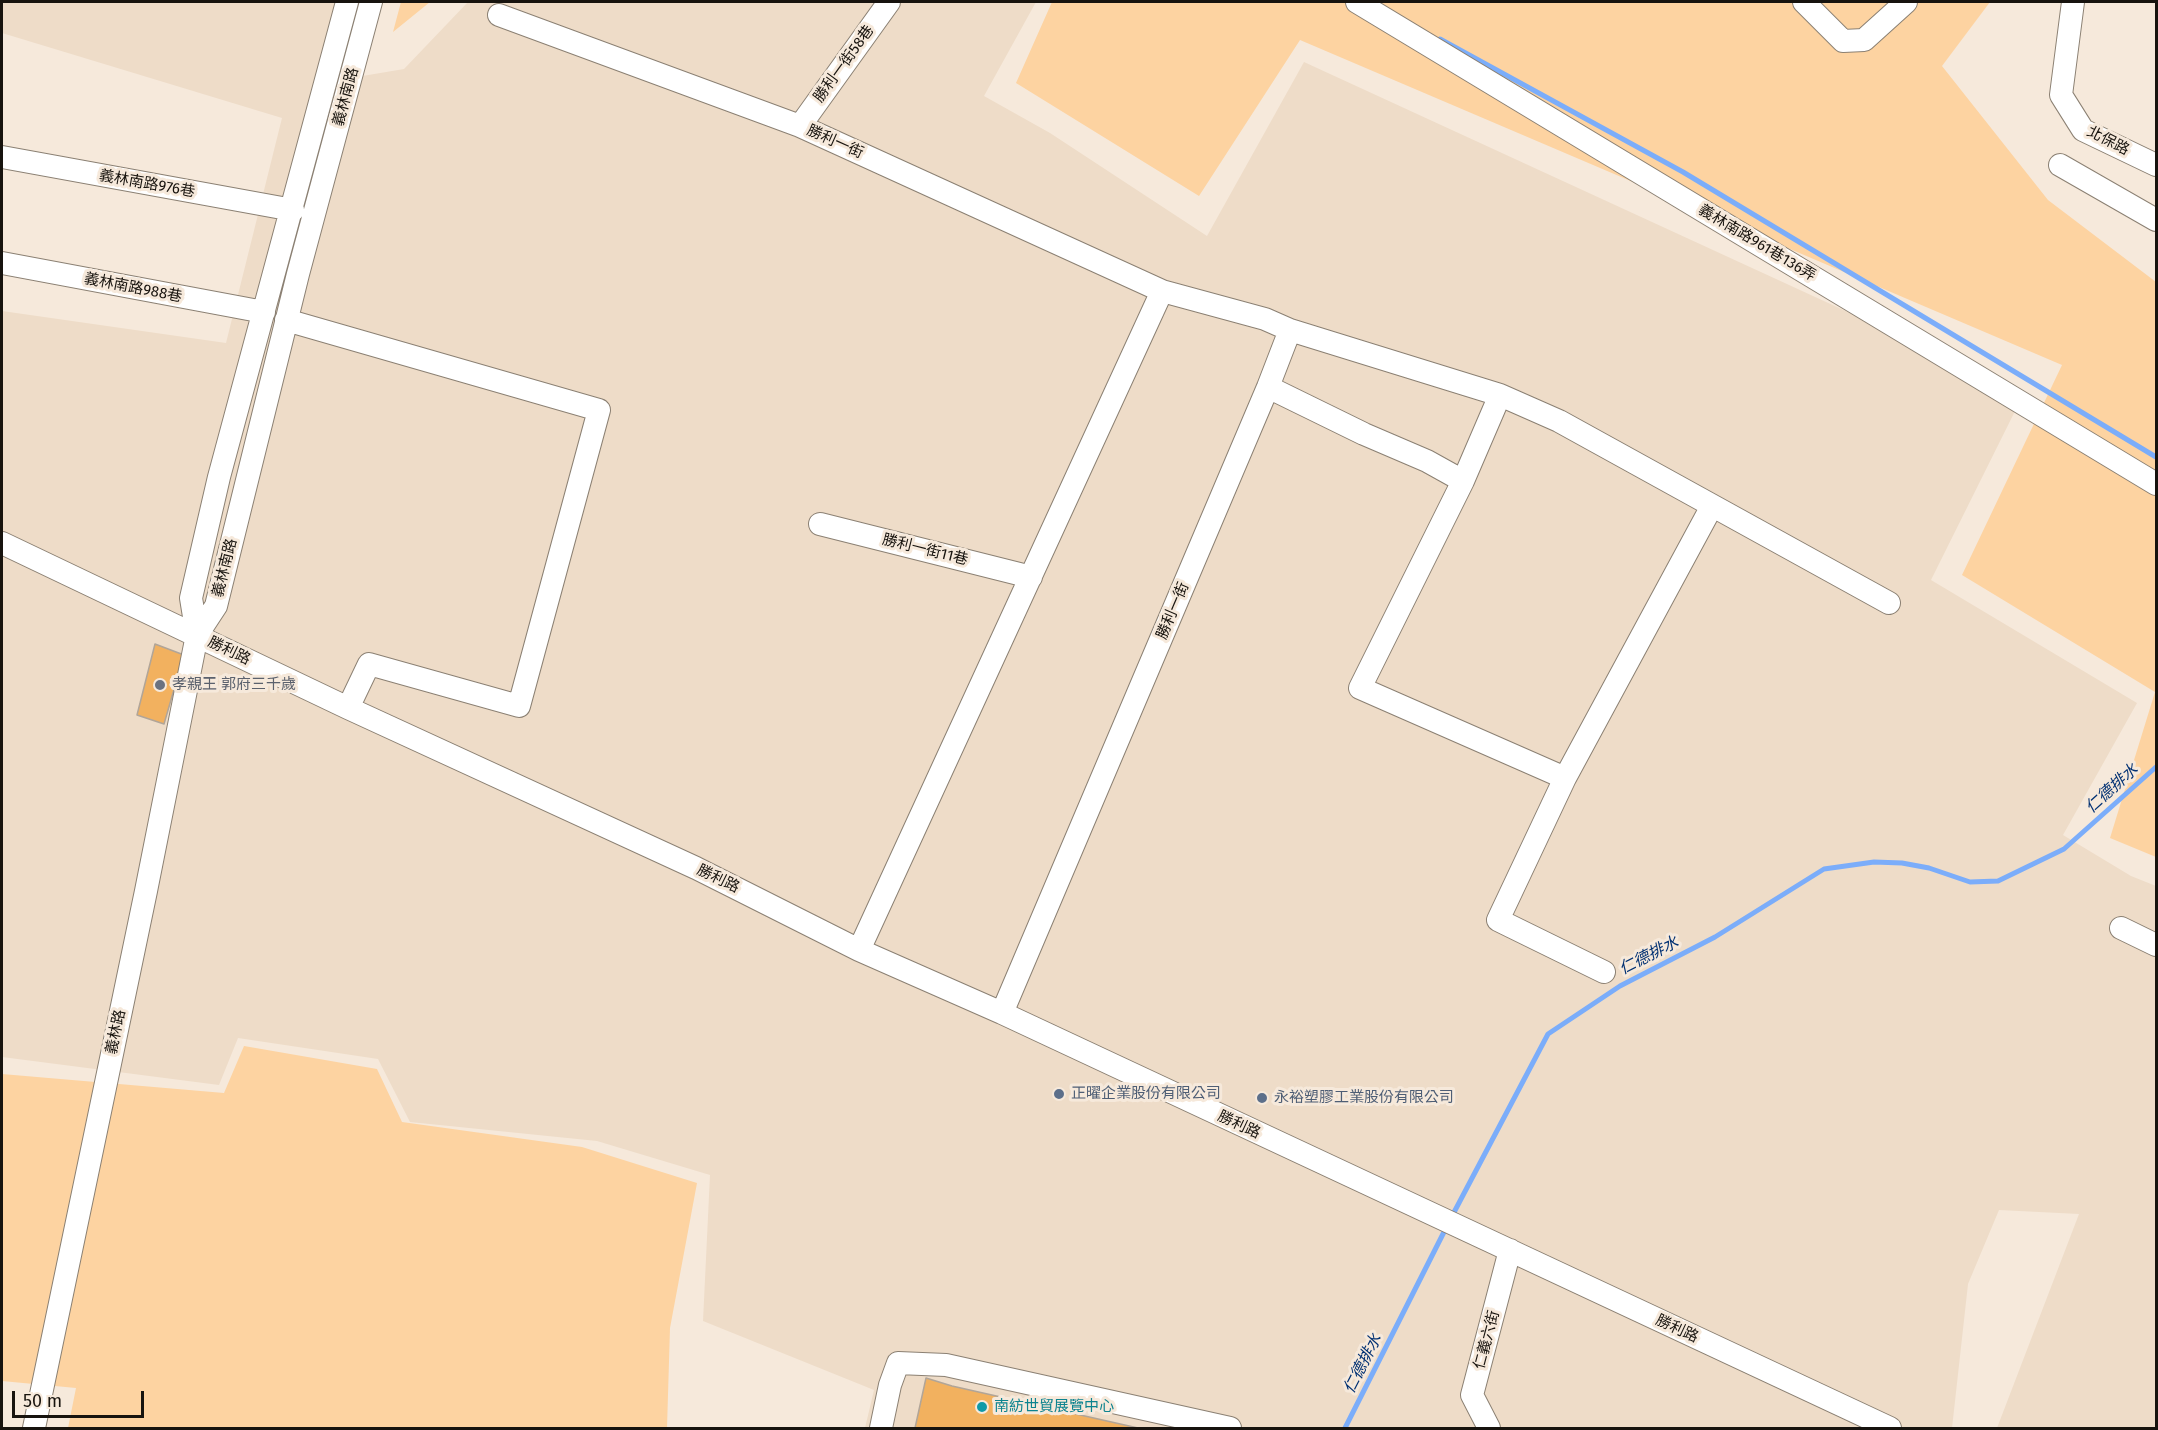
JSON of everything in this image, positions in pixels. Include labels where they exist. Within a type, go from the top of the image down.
[{"type":"street","name":"義林南路","points":[[196,635],[190,598],[219,477],[293,210],[347,2]]},
{"type":"street","name":"義林南路","points":[[196,635],[216,606],[286,320],[371,2]]},
{"type":"street","name":"勝利一街58巷","points":[[800,126],[889,2]]},
{"type":"street","name":"義林南路961巷136弄","points":[[1357,2],[2157,484]]},
{"type":"street","points":[[1804,2],[1843,41],[1864,40],[1906,2]]},
{"type":"street","name":"北保路","points":[[2073,2],[2061,95],[2083,130],[2157,165]]},
{"type":"street","name":"勝利一街","points":[[499,15],[800,126],[1162,291],[1265,319],[1290,330],[1268,387],[1002,1014]]},
{"type":"street","name":"義林南路976巷","points":[[2,157],[293,210]]},
{"type":"street","points":[[2060,165],[2157,220]]},
{"type":"street","name":"義林南路988巷","points":[[2,263],[264,312]]},
{"type":"street","points":[[860,950],[1162,291]]},
{"type":"street","points":[[286,320],[599,410],[519,706],[369,664],[348,708]]},
{"type":"street","points":[[1290,330],[1500,395],[1559,421],[1889,603]]},
{"type":"street","points":[[1268,387],[1364,434],[1427,461],[1463,481]]},
{"type":"street","points":[[1500,395],[1463,481],[1360,688],[1565,778]]},
{"type":"street","points":[[1604,972],[1498,920],[1565,778],[1712,506]]},
{"type":"street","name":"勝利一街11巷","points":[[820,524],[1030,577]]},
{"type":"street","name":"勝利路","points":[[2,543],[348,708],[696,868],[860,950],[1890,1428]]},
{"type":"street","name":"義林路","points":[[34,1428],[149,879],[196,635]]},
{"type":"street","points":[[2121,928],[2157,945]]},
{"type":"street","name":"仁義六街","points":[[1489,1428],[1472,1395],[1510,1250]]},
{"type":"street","points":[[881,1428],[890,1385],[898,1364],[946,1365],[1230,1428]]},
{"type":"shaded area","points":[[2,2],[337,2],[315,84],[404,69],[468,2],[1036,2],[984,96],[1050,133],[1207,236],[1304,62],[2024,393],[1931,580],[2137,703],[2063,835],[2131,876],[2156,886],[2156,1428],[1997,1428],[2079,1214],[1999,1210],[1968,1284],[1952,1428],[865,1428],[874,1390],[703,1321],[710,1175],[597,1141],[410,1122],[378,1059],[238,1038],[219,1085],[2,1057],[2,311],[226,343],[282,118],[2,33]]},
{"type":"shaded area","points":[[401,2],[430,2],[393,32]]},
{"type":"shaded area","points":[[1052,2],[1990,2],[1942,66],[2048,200],[2156,282],[2156,857],[2110,838],[2155,692],[1962,575],[2062,365],[1300,40],[1199,196],[1016,83]]},
{"type":"shaded area","points":[[244,1046],[377,1069],[402,1122],[582,1147],[697,1183],[670,1328],[667,1428],[68,1428],[76,1388],[2,1381],[2,1074],[224,1093]]},
{"type":"building","name":"孝親王 郭府三千歲","points":[[155,644],[184,655],[164,724],[137,715]]},
{"type":"building","name":"南紡世貿展覽中心","points":[[926,1378],[952,1386],[1138,1428],[915,1428]]},
{"type":"waterway","points":[[1440,39],[1683,172],[2156,457]]},
{"type":"waterway","name":"仁德排水","points":[[1451,1218],[1548,1034],[1620,986],[1715,937],[1824,869],[1874,862],[1902,863],[1929,868],[1970,882],[1998,881],[2064,849],[2156,767]]},
{"type":"waterway","name":"仁德排水","points":[[1345,1428],[1447,1226]]},
{"type":"place","name":"孝親王 郭府三千歲","points":[[160,685]]},
{"type":"place","name":"正曜企業股份有限公司","points":[[1059,1094]]},
{"type":"place","name":"永裕塑膠工業股份有限公司","points":[[1262,1098]]},
{"type":"place","name":"南紡世貿展覽中心","points":[[982,1407]]}]
